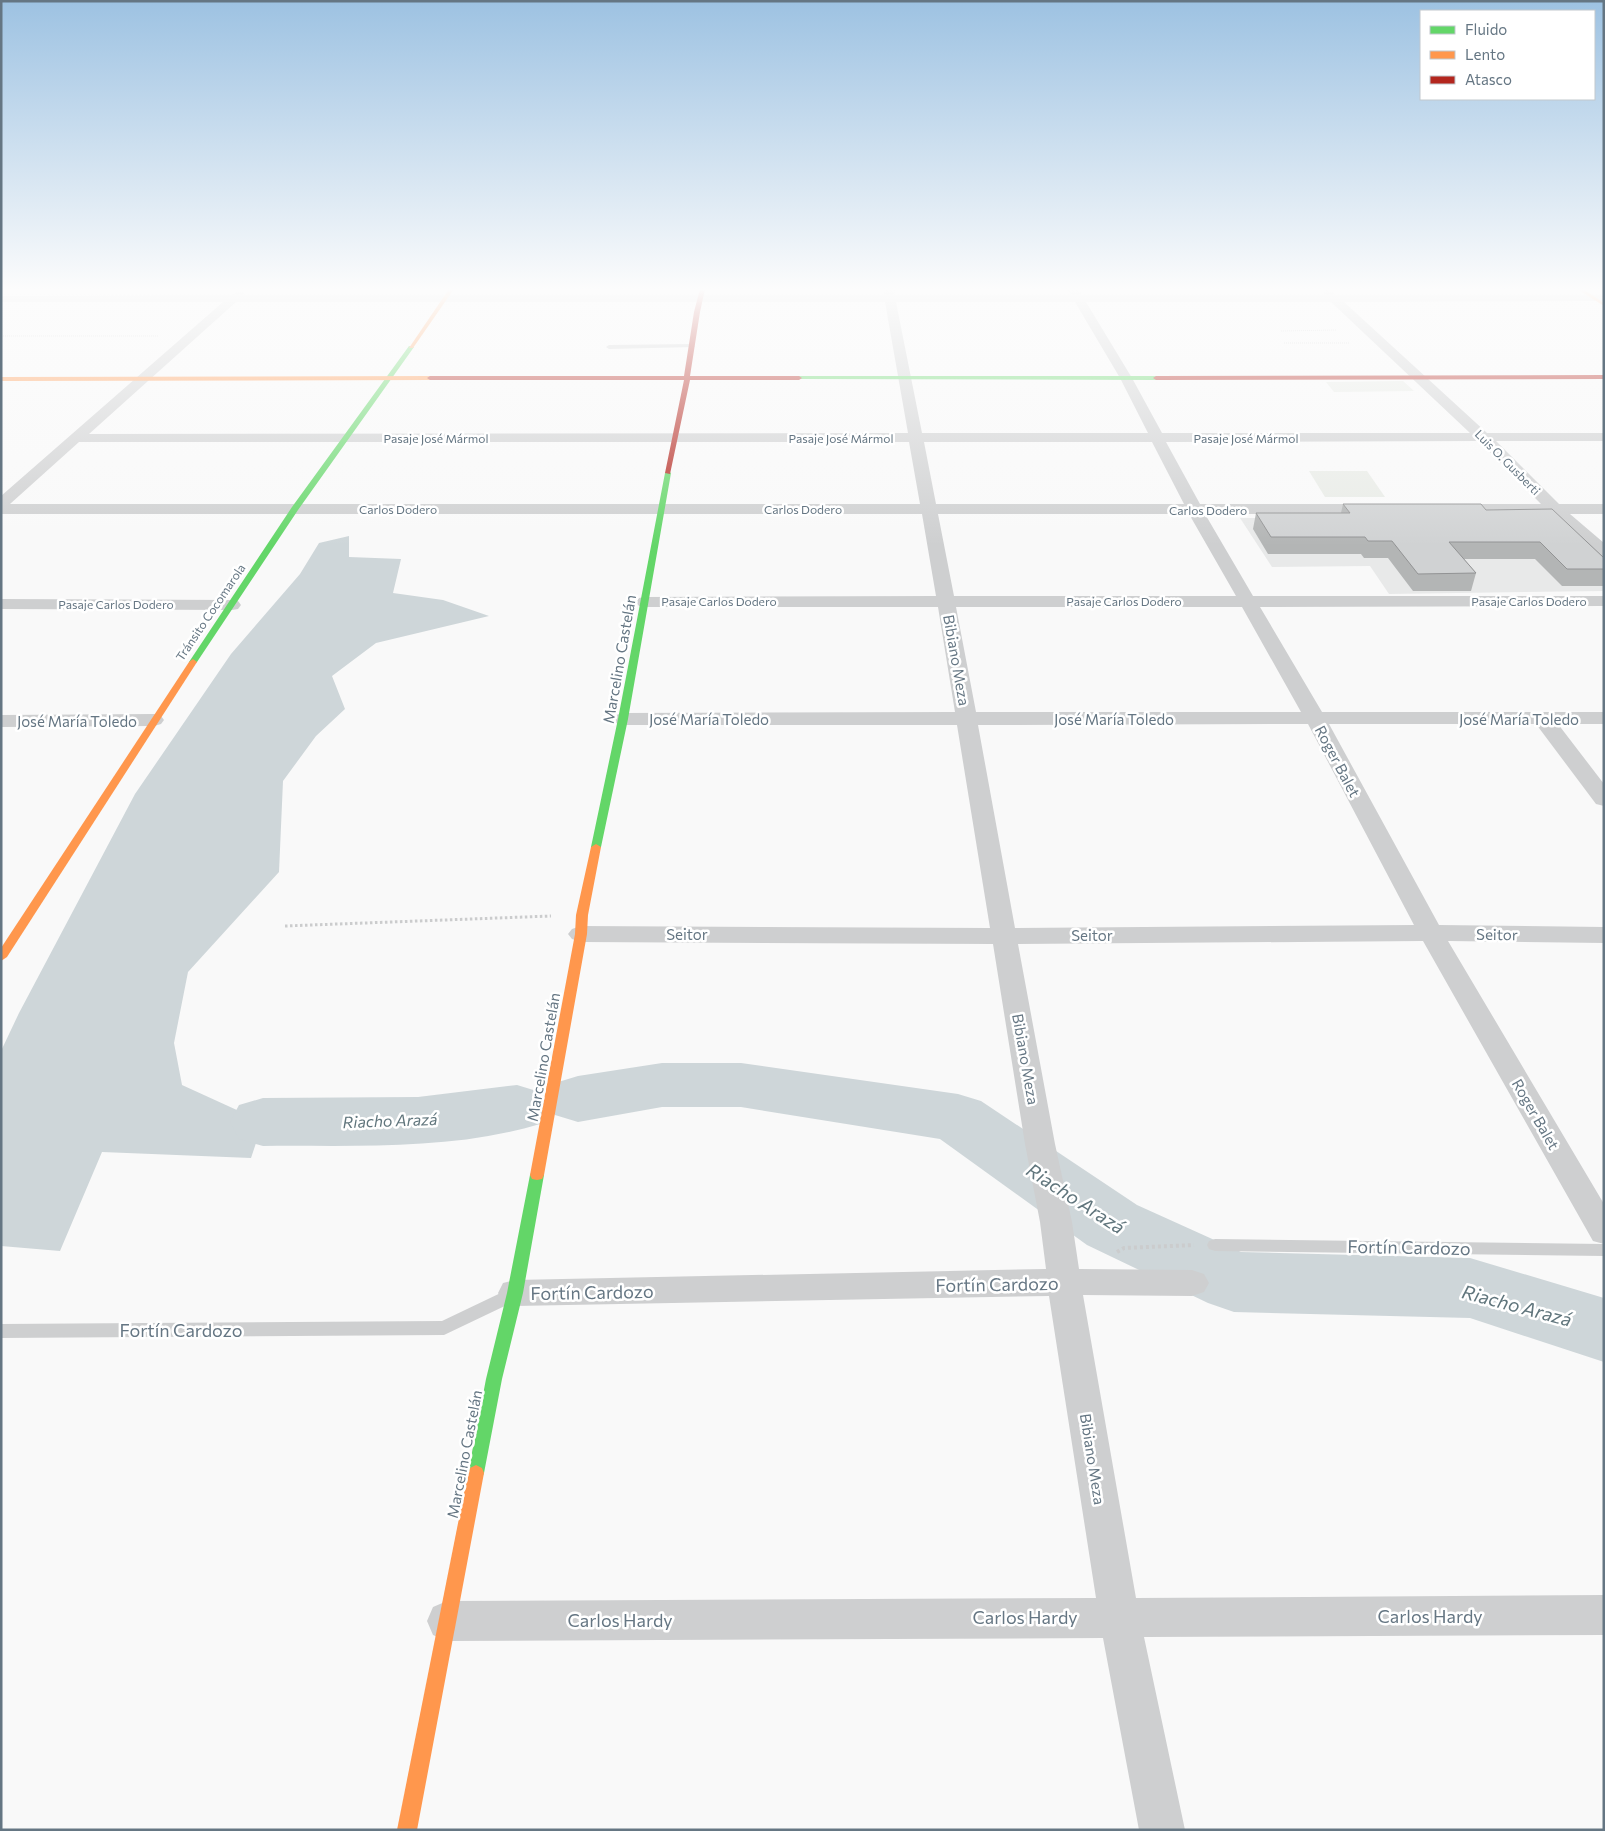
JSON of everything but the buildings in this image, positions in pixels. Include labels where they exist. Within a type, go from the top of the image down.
[{"type":"street","points":[[1,504],[149,374]]},
{"type":"street","name":"Tránsito Cocomarola","points":[[1,957],[8,934],[232,605],[295,509],[390,374]]},
{"type":"street","name":"Marcelino Castelán","points":[[407,1830],[492,1389],[515,1293],[674,438],[689,374]]},
{"type":"street","name":"Bibiano Meza","points":[[904,374],[967,718],[1040,1144],[1056,1222],[1064,1282],[1119,1616],[1162,1830]]},
{"type":"street","name":"Roger Balet","points":[[1124,374],[1195,510],[1316,720],[1431,933],[1604,1232]]},
{"type":"street","name":"Luis O. Gusberti","points":[[1416,374],[1484,438],[1555,509],[1604,552]]},
{"type":"street","points":[[1,379],[1604,377]]},
{"type":"street","name":"Pasaje José Mármol","points":[[78,438],[1604,438]]},
{"type":"street","name":"Carlos Dodero","points":[[1,509],[1390,509]]},
{"type":"street","points":[[1438,509],[1604,509]]},
{"type":"street","name":"Pasaje Carlos Dodero","points":[[645,602],[946,600],[1604,601]]},
{"type":"street","name":"Pasaje Carlos Dodero","points":[[1,604],[232,605]]},
{"type":"street","points":[[1543,718],[1604,799]]},
{"type":"street","name":"José María Toledo","points":[[623,719],[1316,720],[1604,718]]},
{"type":"street","name":"José María Toledo","points":[[1,722],[154,720]]},
{"type":"street","name":"Seitor","points":[[582,925],[1005,936],[1431,933],[1604,935]]},
{"type":"street","name":"Fortín Cardozo","points":[[515,1293],[1064,1282],[1192,1283]]},
{"type":"street","name":"Carlos Hardy","points":[[447,1621],[1119,1616],[1604,1615]]},
{"type":"lane","name":"Fortín Cardozo","points":[[1215,1245],[1604,1250]]},
{"type":"lane","name":"Fortín Cardozo","points":[[1,1331],[444,1328],[515,1293]]},
{"type":"path","points":[[284,926],[582,925]]},
{"type":"path","points":[[1124,1248],[1186,1245]]},
{"type":"shaded area","points":[[1403,381],[1414,391],[1334,392],[1326,382]]},
{"type":"shaded area","points":[[1309,471],[1367,471],[1385,497],[1325,497]]},
{"type":"shaded area","points":[[1529,517],[1550,522],[1604,578],[1604,591],[1389,594],[1370,566],[1272,567],[1240,518]]},
{"type":"shaded area","points":[[349,536],[349,557],[401,559],[393,593],[443,600],[489,616],[376,643],[332,676],[345,709],[316,736],[283,781],[279,872],[188,972],[174,1043],[182,1085],[263,1122],[251,1158],[102,1152],[60,1251],[1,1246],[1,1051],[19,1013],[135,794],[231,654],[300,574],[319,543]]},
{"type":"waterway","name":"Riacho Arazá","points":[[578,1099],[662,1085],[741,1085],[958,1118],[1112,1225],[1234,1282],[1470,1288],[1604,1330]]},
{"type":"waterway","name":"Riacho Arazá","points":[[263,1122],[418,1121],[517,1108]]},
{"type":"traffic: fast","points":[[193,662],[295,509],[391,374]]},
{"type":"traffic: fast","points":[[799,378],[1156,378]]},
{"type":"traffic: fast","points":[[596,847],[623,719],[668,473]]},
{"type":"traffic: fast","points":[[476,1473],[494,1379],[515,1293],[537,1175]]},
{"type":"traffic: slow","points":[[1,379],[430,378]]},
{"type":"traffic: slow","points":[[1,957],[193,662]]},
{"type":"traffic: slow","points":[[537,1175],[581,934],[582,915],[596,847]]},
{"type":"traffic: slow","points":[[407,1830],[476,1473]]},
{"type":"traffic: jam","points":[[668,473],[688,374]]},
{"type":"traffic: jam","points":[[1156,378],[1604,377]]},
{"type":"traffic: jam","points":[[430,378],[799,378]]}]
